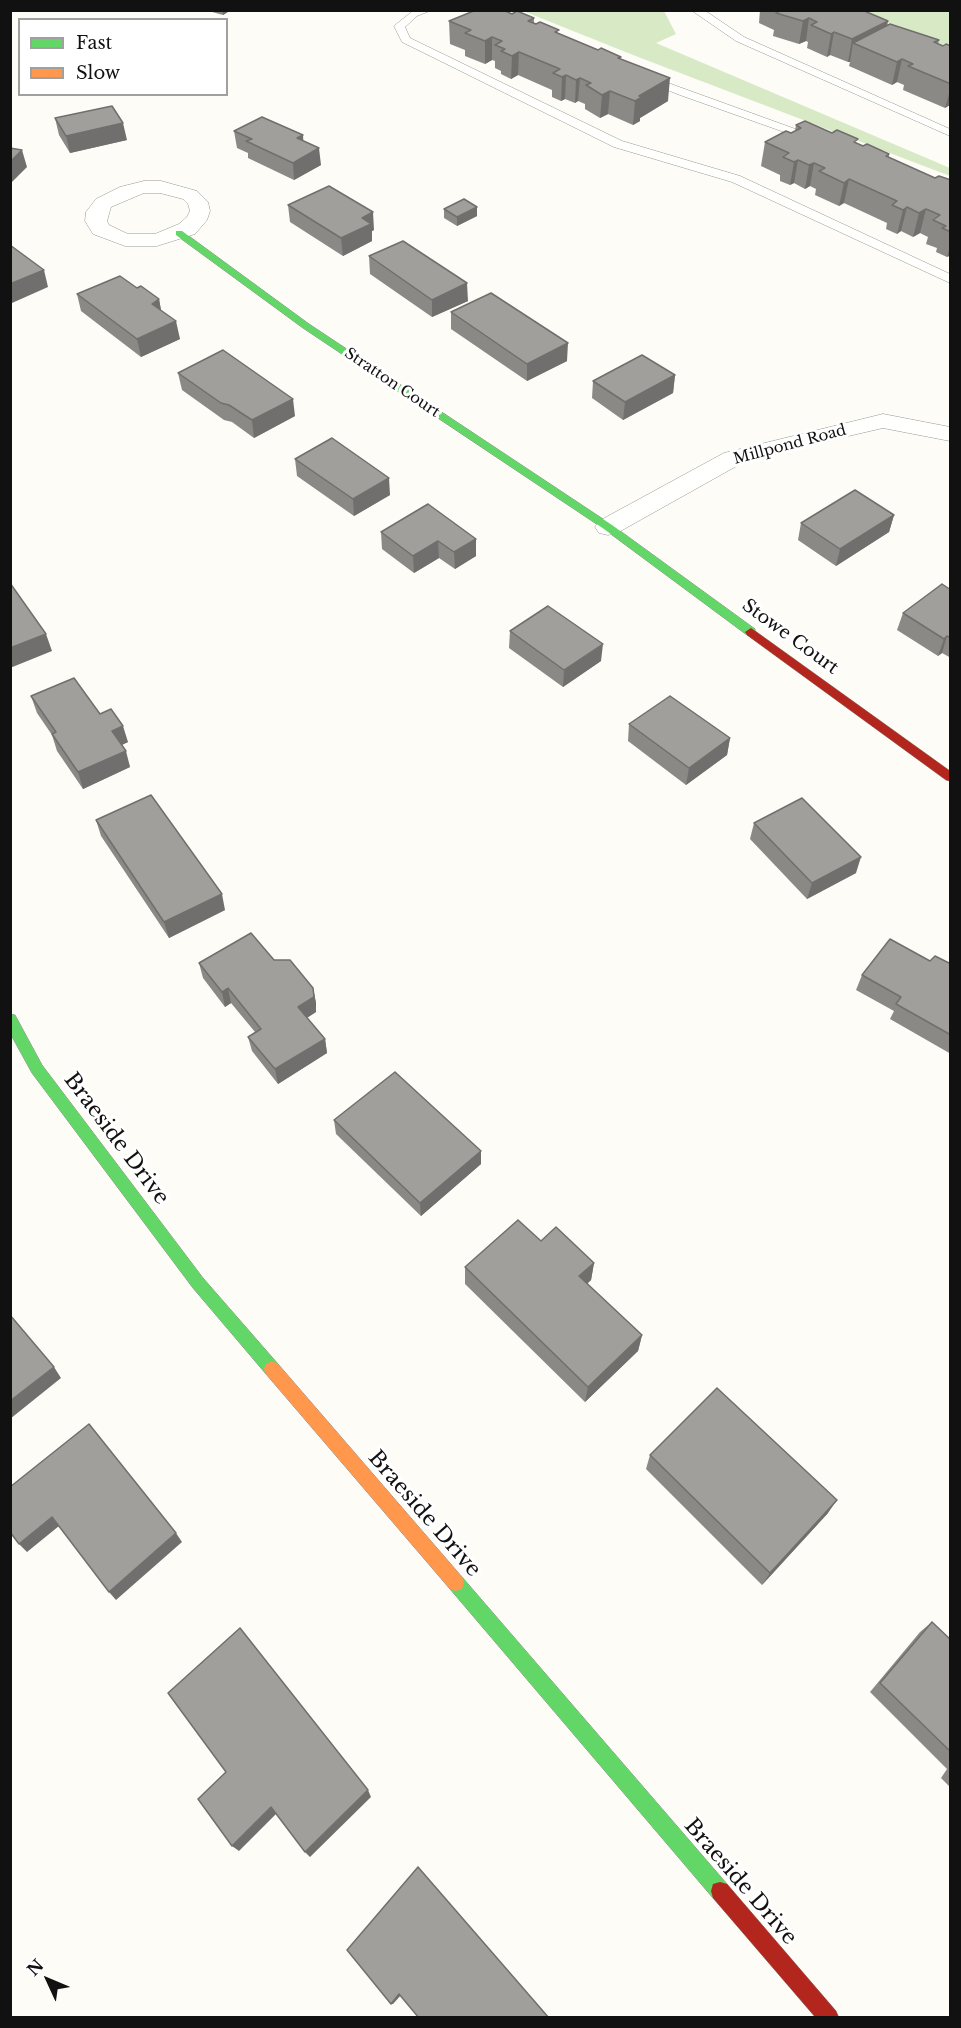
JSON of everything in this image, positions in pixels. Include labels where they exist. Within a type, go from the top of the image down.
[{"type":"street","name":"Stratton Court","points":[[179,233],[306,326],[608,527]]},
{"type":"street","name":"Millpond Road","points":[[608,527],[733,458],[883,421],[951,434]]},
{"type":"street","name":"Stowe Court","points":[[608,527],[951,777]]},
{"type":"street","name":"Braeside Drive","points":[[10,1019],[37,1069],[198,1282],[829,2018]]},
{"type":"lane","points":[[428,10],[413,14],[399,26],[406,40],[618,144],[736,179],[951,279]]},
{"type":"lane","points":[[470,10],[496,15],[507,20]]},
{"type":"lane","points":[[696,10],[740,39],[951,133]]},
{"type":"lane","points":[[639,75],[834,147]]},
{"type":"green space","points":[[523,11],[664,11],[676,34],[656,43],[950,168],[950,176],[633,55]]},
{"type":"green space","points":[[859,11],[950,11],[950,48]]},
{"type":"building","points":[[476,10],[503,10],[512,14],[517,11],[534,18],[528,21],[536,24],[540,22],[559,30],[555,32],[598,50],[601,48],[621,57],[618,58],[670,78],[639,96],[642,97],[635,101],[610,91],[602,95],[586,85],[591,83],[566,75],[562,77],[553,73],[560,69],[519,52],[512,56],[501,51],[505,49],[495,45],[502,41],[492,37],[485,41],[465,33],[471,30],[449,21]]},
{"type":"building","points":[[782,10],[862,10],[888,21],[852,39],[834,32],[831,34],[811,25],[817,22],[809,18],[803,21],[776,13]]},
{"type":"building","points":[[890,24],[939,40],[934,42],[943,46],[946,44],[951,46],[951,84],[908,66],[913,64],[902,59],[897,62],[853,43]]},
{"type":"building","points":[[112,106],[123,123],[66,136],[55,118]]},
{"type":"building","points":[[262,117],[303,135],[297,138],[319,148],[293,163],[246,141],[252,139],[234,131]]},
{"type":"building","points":[[805,121],[832,133],[837,130],[858,139],[854,142],[863,146],[867,144],[889,154],[886,156],[935,178],[939,176],[951,180],[951,232],[942,228],[946,226],[933,220],[940,215],[926,209],[919,213],[907,207],[903,210],[892,205],[897,201],[849,179],[844,183],[819,171],[825,168],[814,163],[809,165],[783,157],[789,153],[765,142],[786,131],[791,133],[801,128],[796,125]]},
{"type":"building","points":[[10,148],[22,150],[10,162]]},
{"type":"building","points":[[329,186],[373,212],[362,218],[371,224],[341,238],[288,205]]},
{"type":"building","points":[[464,199],[477,207],[457,217],[444,209]]},
{"type":"building","points":[[403,241],[467,283],[432,300],[369,256]]},
{"type":"building","points":[[10,245],[44,270],[10,284]]},
{"type":"building","points":[[120,276],[137,288],[141,286],[159,299],[152,304],[176,321],[137,339],[77,294]]},
{"type":"building","points":[[491,293],[568,343],[527,364],[451,312]]},
{"type":"building","points":[[223,350],[293,399],[252,420],[229,405],[221,403],[178,373]]},
{"type":"building","points":[[642,355],[675,375],[625,402],[593,381]]},
{"type":"building","points":[[332,438],[389,478],[353,499],[295,459]]},
{"type":"building","points":[[855,490],[894,515],[840,549],[801,523]]},
{"type":"building","points":[[428,504],[476,539],[454,552],[438,541],[413,556],[381,532]]},
{"type":"building","points":[[10,583],[46,634],[10,648]]},
{"type":"building","points":[[942,584],[951,590],[951,638],[947,636],[944,639],[903,613]]},
{"type":"building","points":[[548,606],[603,644],[564,670],[510,631]]},
{"type":"building","points":[[74,678],[100,714],[111,709],[123,726],[112,731],[126,751],[78,772],[52,734],[56,732],[31,696]]},
{"type":"building","points":[[670,696],[730,738],[689,768],[629,724]]},
{"type":"building","points":[[151,795],[222,894],[164,922],[96,820]]},
{"type":"building","points":[[802,798],[861,857],[812,883],[754,823]]},
{"type":"building","points":[[251,933],[274,960],[290,960],[313,988],[314,997],[298,1007],[325,1039],[275,1069],[248,1037],[261,1029],[228,988],[222,992],[199,963]]},
{"type":"building","points":[[890,939],[930,961],[935,956],[951,964],[951,1035],[896,1004],[901,997],[862,975]]},
{"type":"building","points":[[395,1072],[481,1151],[420,1203],[334,1120]]},
{"type":"building","points":[[518,1220],[541,1241],[556,1227],[594,1263],[579,1276],[642,1335],[588,1387],[465,1267]]},
{"type":"building","points":[[10,1315],[54,1367],[10,1401]]},
{"type":"building","points":[[717,1388],[837,1500],[770,1573],[650,1455]]},
{"type":"building","points":[[89,1424],[176,1533],[109,1592],[52,1517],[19,1544],[10,1532],[10,1487]]},
{"type":"building","points":[[932,1622],[951,1640],[951,1752],[880,1683]]},
{"type":"building","points":[[240,1628],[368,1790],[305,1852],[271,1807],[232,1846],[198,1799],[226,1772],[168,1693]]},
{"type":"building","points":[[418,1867],[549,2018],[419,2018],[399,1994],[391,2004],[347,1950]]},
{"type":"traffic: fast","points":[[179,233],[306,326],[608,527],[751,632]]},
{"type":"traffic: fast","points":[[10,1019],[37,1069],[198,1283],[272,1369]]},
{"type":"traffic: fast","points":[[456,1583],[720,1891]]},
{"type":"traffic: slow","points":[[272,1369],[456,1583]]},
{"type":"traffic: jam","points":[[751,632],[950,777]]},
{"type":"traffic: jam","points":[[720,1891],[829,2018]]}]
